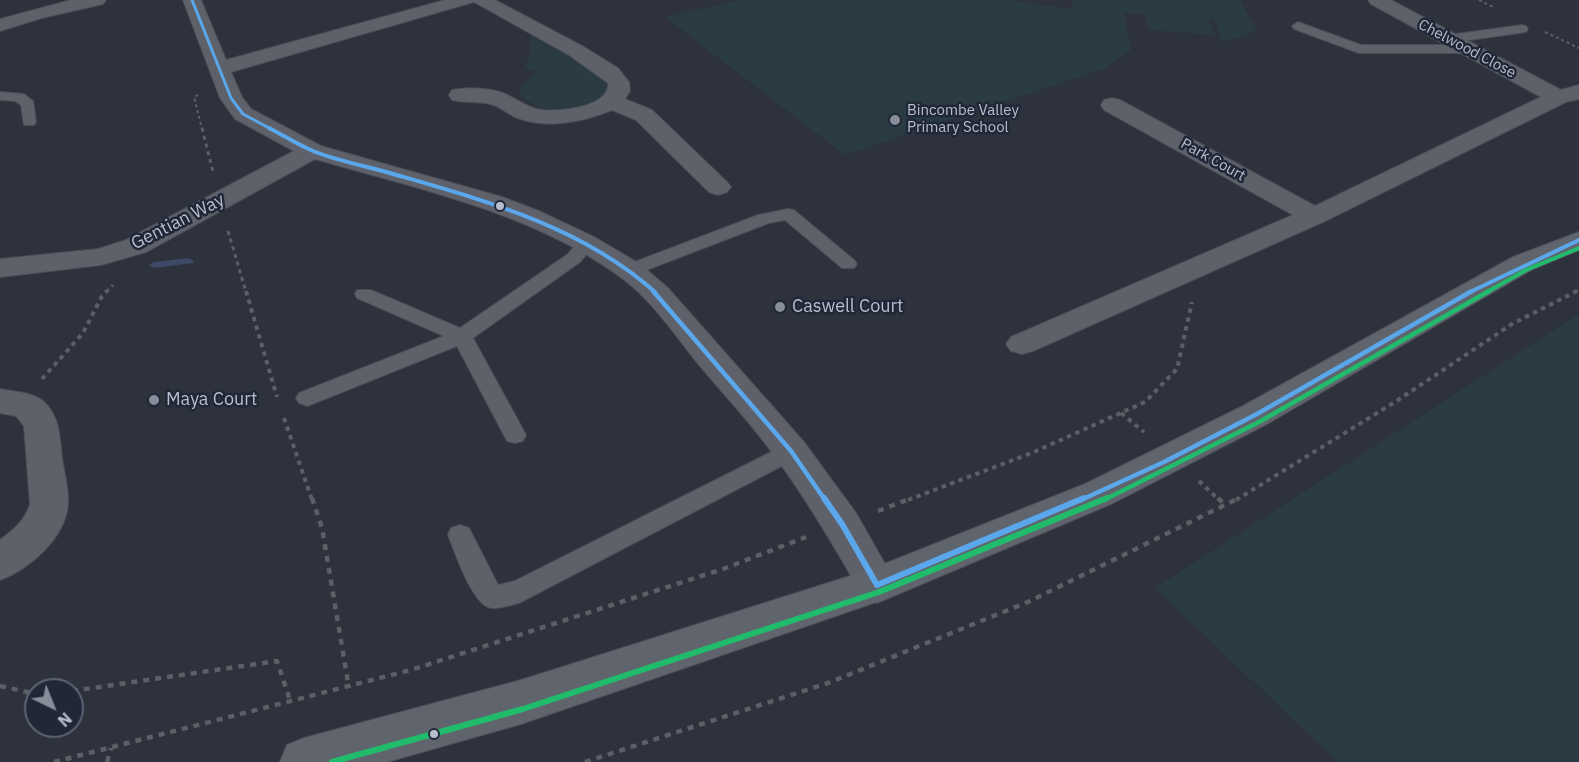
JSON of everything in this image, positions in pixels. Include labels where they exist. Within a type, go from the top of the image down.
[{"type":"main road","points":[[304,762],[521,702],[877,585],[1098,494],[1255,415],[1523,263],[1579,240]]},
{"type":"street","points":[[0,25],[97,0]]},
{"type":"street","points":[[192,0],[231,98],[243,114],[312,151],[493,203],[530,217],[586,244],[630,270],[658,295],[790,451],[842,524],[877,585]]},
{"type":"street","points":[[223,75],[414,6],[466,0]]},
{"type":"street","points":[[459,95],[503,91],[525,113],[541,117],[558,117],[588,112],[612,102],[620,91],[618,81],[576,51],[481,0]]},
{"type":"street","name":"Chelwood Close","points":[[1377,0],[1468,49],[1569,95]]},
{"type":"street","points":[[0,8],[20,18]]},
{"type":"street","points":[[1022,344],[1314,216],[1569,95]]},
{"type":"street","points":[[612,102],[644,115],[718,187]]},
{"type":"street","name":"Park Court","points":[[1112,105],[1314,216]]},
{"type":"street","name":"Gentian Way","points":[[0,268],[101,257],[136,246],[312,151]]},
{"type":"street","points":[[0,563],[30,539],[44,520],[49,504],[42,426],[35,413],[26,406],[7,401]]},
{"type":"lane","points":[[1449,39],[1516,30],[1490,21]]},
{"type":"lane","points":[[1298,26],[1359,49],[1468,49]]},
{"type":"lane","points":[[0,96],[19,97],[28,104],[29,122]]},
{"type":"lane","points":[[630,270],[764,219],[788,214],[848,264]]},
{"type":"lane","points":[[307,398],[462,336],[574,258],[586,244]]},
{"type":"lane","points":[[364,294],[462,336],[515,435]]},
{"type":"lane","points":[[460,535],[483,586],[492,597],[519,592],[790,451]]},
{"type":"path","points":[[223,75],[194,96],[220,201],[265,363],[322,528],[349,688]]},
{"type":"path","points":[[7,401],[33,389],[83,333],[102,296],[137,257],[136,246]]},
{"type":"path","points":[[585,762],[828,683],[1028,602],[1241,497],[1395,402],[1512,324],[1579,290]]},
{"type":"path","points":[[54,762],[290,700],[349,688],[411,670],[723,569],[1035,452],[1145,402],[1177,369],[1193,295]]},
{"type":"path","points":[[84,689],[277,662],[290,700]]},
{"type":"path","points":[[0,686],[24,691]]},
{"type":"path","points":[[107,762],[111,747]]},
{"type":"shaded area","name":"Bincombe Valley Primary School","points":[[739,0],[1007,0],[1073,9],[1072,0],[1240,0],[1257,31],[1222,41],[1214,19],[1209,19],[1214,35],[1149,30],[1145,14],[1124,13],[1131,50],[1104,69],[845,155],[665,17]]},
{"type":"shaded area","points":[[529,31],[602,76],[610,87],[606,96],[585,106],[561,110],[538,107],[528,101],[519,92],[523,84],[538,72],[524,68],[531,50]]},
{"type":"shaded area","points":[[1579,314],[1579,762],[1338,762],[1155,588]]},
{"type":"waterway","points":[[154,265],[189,261]]},
{"type":"transit line","points":[[192,0],[231,98],[243,114],[312,151],[493,203],[530,217],[586,244],[630,270],[658,295],[791,451],[842,524],[877,585],[1069,505],[1164,462],[1297,392],[1415,322],[1496,278],[1579,240]]},
{"type":"transit line","points":[[332,762],[523,709],[879,592],[1101,501],[1259,422],[1526,270],[1579,248]]},
{"type":"place","name":"Bincombe Valley Primary School","points":[[895,120]]},
{"type":"place","name":"Caswell Court","points":[[780,307]]},
{"type":"place","name":"Maya Court","points":[[154,400]]}]
